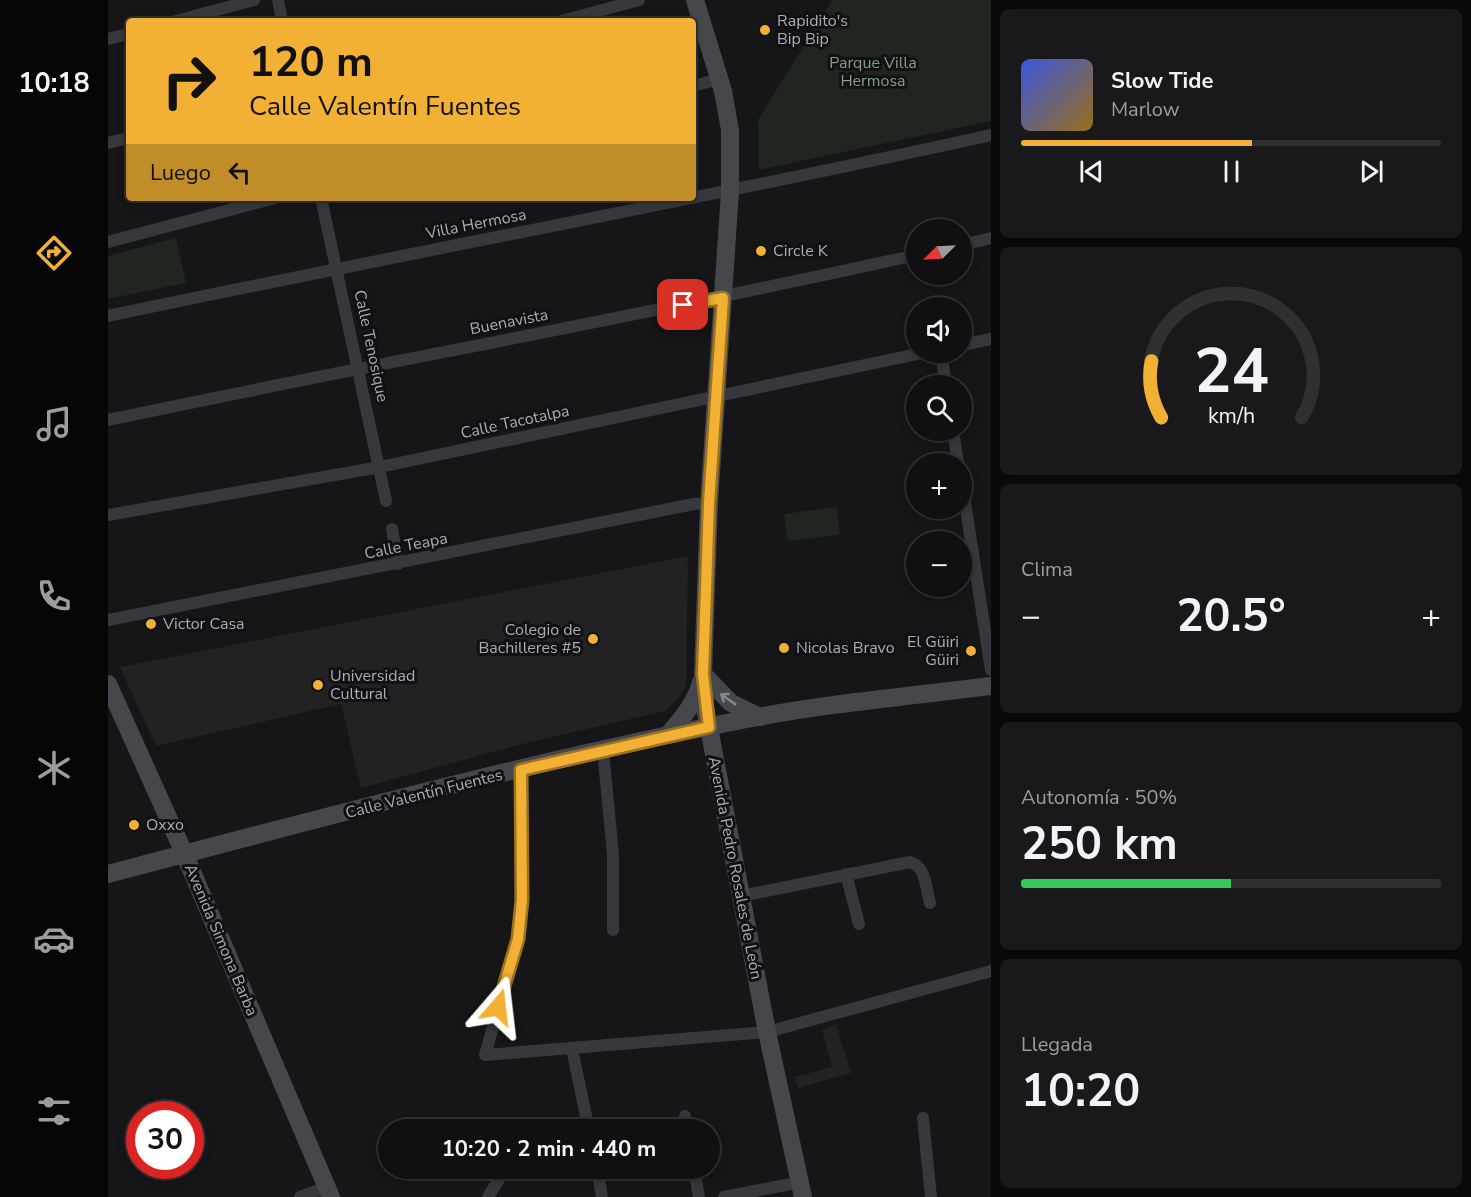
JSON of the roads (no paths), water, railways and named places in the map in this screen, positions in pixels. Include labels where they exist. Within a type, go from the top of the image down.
[{"type":"main road","name":"Avenida Pedro Rosales de León","points":[[695,0],[719,79],[730,130],[730,192],[709,503],[703,674],[709,727],[766,1032],[802,1189]]},
{"type":"main road","points":[[668,735],[697,696],[703,674],[731,702],[754,718],[731,730],[722,743],[715,761]]},
{"type":"main road","name":"Avenida Simona Barba","points":[[108,684],[184,853],[329,1192]]},
{"type":"main road","name":"Calle Valentín Fuentes","points":[[108,874],[184,853],[668,735],[754,718],[991,686]]},
{"type":"street","points":[[187,18],[254,0]]},
{"type":"street","points":[[278,0],[281,18]]},
{"type":"street","points":[[573,18],[639,0]]},
{"type":"street","points":[[108,39],[126,35]]},
{"type":"street","points":[[696,85],[719,79]]},
{"type":"street","name":"Villa Hermosa","points":[[696,199],[991,135]]},
{"type":"street","points":[[108,143],[126,139]]},
{"type":"street","points":[[108,242],[263,201]]},
{"type":"street","name":"Calle Tenosique","points":[[322,201],[387,501]]},
{"type":"street","name":"Villa Hermosa","points":[[108,316],[338,268],[684,201]]},
{"type":"street","points":[[972,242],[991,238]]},
{"type":"street","name":"Buenavista","points":[[108,420],[357,367],[723,298],[906,257]]},
{"type":"street","points":[[972,343],[991,339]]},
{"type":"street","name":"Calle Tacotalpa","points":[[108,515],[380,467],[906,357]]},
{"type":"street","name":"Calle Teapa","points":[[108,620],[694,504],[709,503]]},
{"type":"street","points":[[968,519],[991,670]]},
{"type":"street","points":[[392,529],[398,564]]},
{"type":"street","points":[[603,750],[613,855],[613,930]]},
{"type":"street","points":[[521,770],[522,900],[518,939],[485,1055],[766,1032],[991,971]]},
{"type":"street","points":[[741,896],[914,862],[922,870],[930,903]]},
{"type":"street","points":[[846,874],[859,924]]},
{"type":"street","points":[[572,1049],[587,1119]]},
{"type":"street","points":[[923,1118],[931,1197]]},
{"type":"street","points":[[488,1197],[499,1179]]},
{"type":"street","points":[[599,1179],[602,1197]]},
{"type":"street","points":[[696,1179],[699,1197]]},
{"type":"street","points":[[724,1197],[802,1189]]},
{"type":"street","points":[[300,1197],[329,1192]]},
{"type":"place","name":"Rapidito's Bip Bip","points":[[765,30]]},
{"type":"place","name":"Circle K","points":[[761,251]]},
{"type":"place","name":"Victor Casa","points":[[151,624]]},
{"type":"place","name":"Colegio de Bachilleres #5","points":[[593,639]]},
{"type":"place","name":"Nicolas Bravo","points":[[784,648]]},
{"type":"place","name":"El Güiri Güiri","points":[[971,651]]},
{"type":"place","name":"Universidad Cultural","points":[[318,685]]},
{"type":"place","name":"Oxxo","points":[[134,825]]},
{"type":"park label","name":"Parque Villa Hermosa","points":[[873,72]]}]
